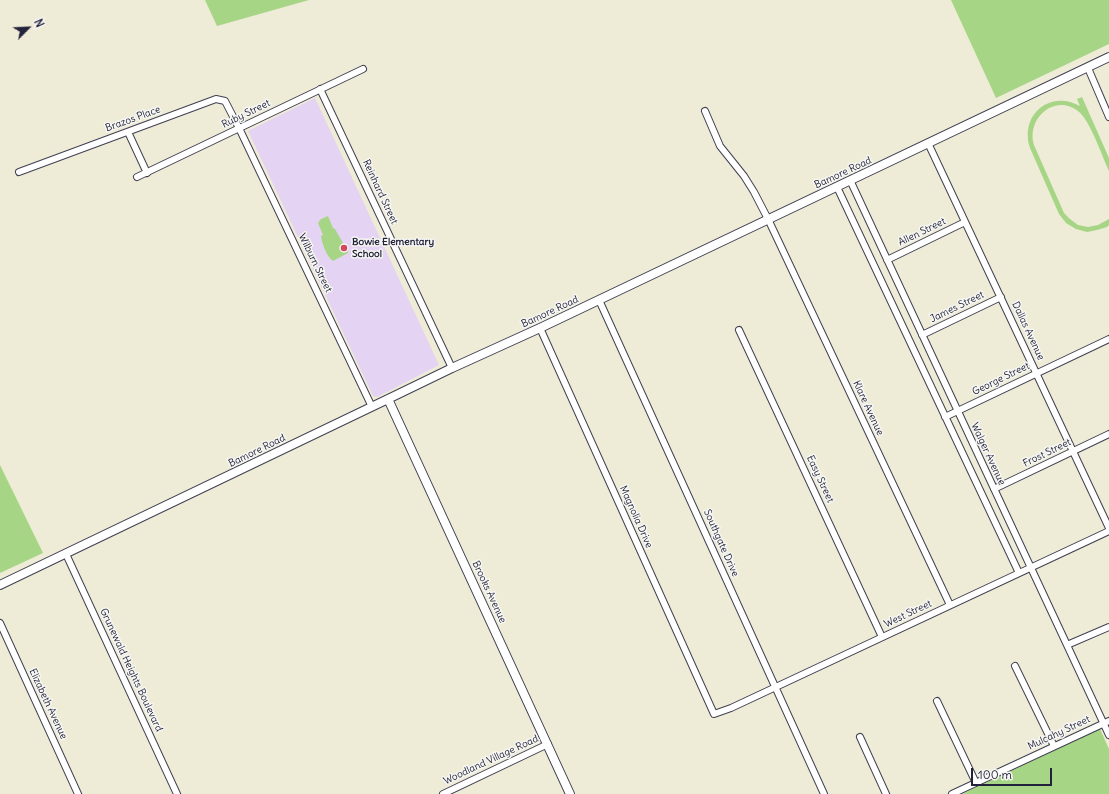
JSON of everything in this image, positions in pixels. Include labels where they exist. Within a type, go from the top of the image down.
[{"type":"street","name":"Bamore Road","points":[[0,585],[452,368],[540,328],[1109,57]]},
{"type":"street","points":[[1088,68],[1109,117]]},
{"type":"street","name":"Ruby Street","points":[[138,177],[363,69]]},
{"type":"street","name":"Reinhard Street","points":[[320,89],[452,368]]},
{"type":"street","name":"Brazos Place","points":[[19,172],[216,99],[224,101],[239,128]]},
{"type":"street","name":"Klare Avenue","points":[[705,111],[720,146],[744,176],[768,219],[950,605]]},
{"type":"street","name":"Wilburn Street","points":[[239,128],[372,407]]},
{"type":"street","points":[[128,132],[146,173]]},
{"type":"street","name":"Dallas Avenue","points":[[928,143],[1109,529]]},
{"type":"street","name":"Walger Avenue","points":[[850,180],[1067,645],[1106,722],[1109,735]]},
{"type":"street","points":[[837,186],[1019,573]]},
{"type":"street","name":"Allen Street","points":[[887,260],[965,222]]},
{"type":"street","name":"James Street","points":[[922,335],[1001,297]]},
{"type":"street","name":"Southgate Drive","points":[[599,300],[824,794]]},
{"type":"street","name":"Magnolia Drive","points":[[540,328],[714,714]]},
{"type":"street","name":"Easy Street","points":[[739,330],[882,637]]},
{"type":"street","name":"George Street","points":[[945,417],[1109,339]]},
{"type":"street","name":"Brooks Avenue","points":[[388,399],[570,794]]},
{"type":"street","name":"Frost Street","points":[[994,489],[1109,434]]},
{"type":"street","name":"West Street","points":[[714,714],[731,708],[1031,568],[1109,529]]},
{"type":"street","name":"Grunewald Heights Boulevard","points":[[66,554],[177,794]]},
{"type":"street","name":"Elizabeth Avenue","points":[[0,623],[78,794]]},
{"type":"street","points":[[1067,645],[1109,627]]},
{"type":"street","points":[[1015,666],[1054,746]]},
{"type":"street","points":[[937,701],[976,783]]},
{"type":"street","name":"Mulcahy Street","points":[[952,794],[1106,722]]},
{"type":"street","points":[[860,737],[886,794]]},
{"type":"street","name":"Woodland Village Road","points":[[443,794],[548,744]]},
{"type":"shaded area","name":"Bowie Elementary School","points":[[315,98],[439,365],[377,397],[373,396],[248,131]]},
{"type":"green space","points":[[205,0],[309,0],[217,26]]},
{"type":"green space","points":[[951,0],[1109,0],[1109,44],[996,98]]},
{"type":"green space","points":[[1082,97],[1109,158],[1109,171],[1087,122],[1078,111],[1069,106],[1060,105],[1044,111],[1034,126],[1033,135],[1034,145],[1064,213],[1078,225],[1088,227],[1098,225],[1109,219],[1109,225],[1107,227],[1087,232],[1076,229],[1066,223],[1059,214],[1030,148],[1028,136],[1029,125],[1033,116],[1040,108],[1048,103],[1058,101],[1069,102],[1080,106],[1077,99]]},
{"type":"green space","points":[[328,216],[333,228],[348,252],[333,261],[329,257],[324,246],[321,236],[323,235],[318,223],[321,219]]},
{"type":"green space","points":[[0,465],[43,553],[0,573]]},
{"type":"green space","points":[[1100,729],[1109,749],[1109,794],[962,794]]},
{"type":"place","name":"Bowie Elementary School","points":[[344,248]]}]
